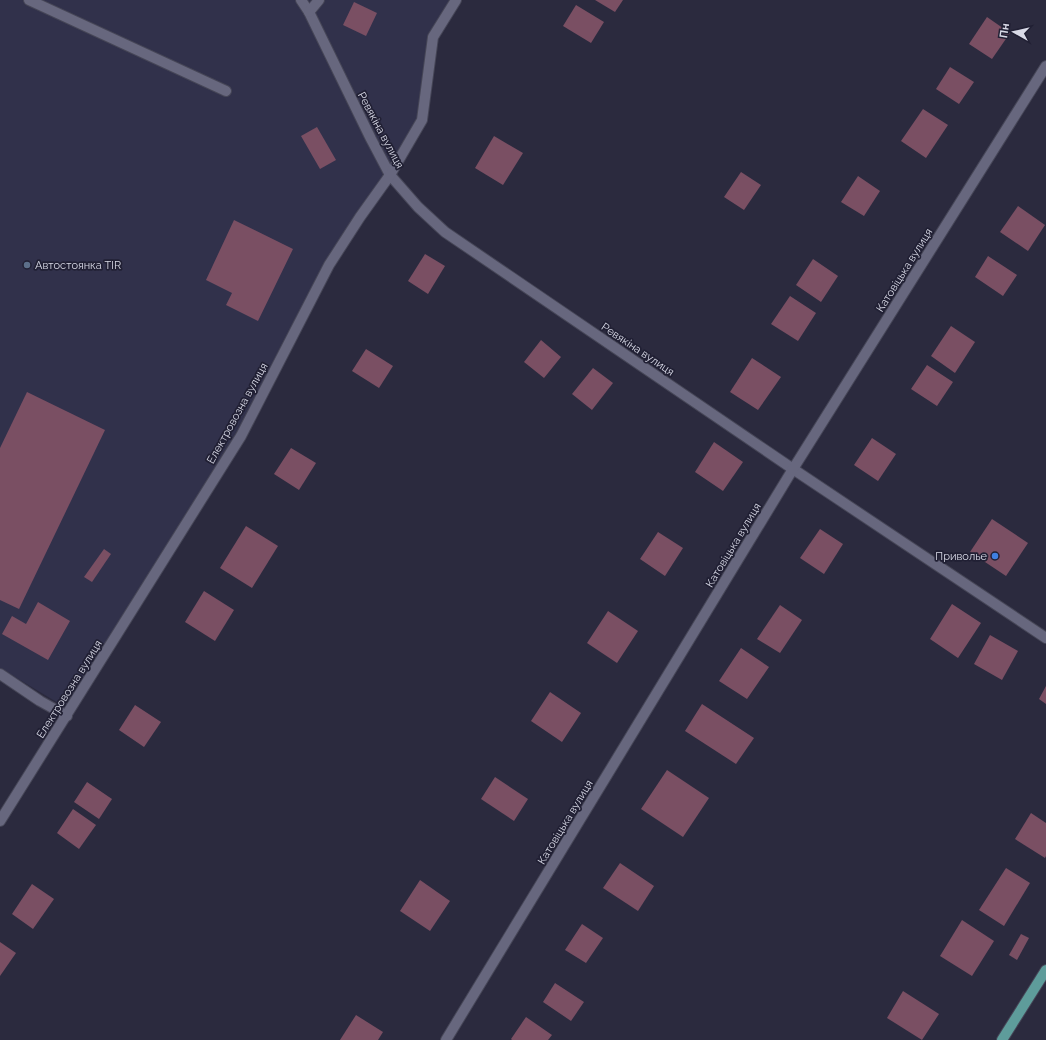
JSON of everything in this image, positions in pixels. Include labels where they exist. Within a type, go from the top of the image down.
[{"type":"main road","points":[[1002,1040],[1046,970]]},
{"type":"street","points":[[29,0],[226,91]]},
{"type":"street","name":"Ревякіна вулиця","points":[[301,0],[309,12],[390,175],[418,207],[445,232],[793,469],[1046,638]]},
{"type":"street","points":[[309,12],[319,0]]},
{"type":"street","name":"Електровозна вулиця","points":[[0,821],[241,436],[329,265],[360,217],[390,175],[422,120],[433,37],[456,0]]},
{"type":"street","name":"Катовіцька вулиця","points":[[446,1040],[793,469],[1046,66]]},
{"type":"street","points":[[0,674],[40,701],[67,716]]},
{"type":"shaded area","points":[[0,0],[456,0],[433,37],[422,120],[360,217],[241,436],[70,710],[0,668]]},
{"type":"building","points":[[595,0],[623,0],[615,12]]},
{"type":"building","points":[[354,2],[377,13],[366,36],[343,25]]},
{"type":"building","points":[[576,5],[604,22],[591,43],[563,26]]},
{"type":"building","points":[[987,17],[1010,33],[992,59],[969,44]]},
{"type":"building","points":[[950,67],[974,82],[959,104],[936,89]]},
{"type":"building","points":[[923,109],[948,125],[926,158],[901,141]]},
{"type":"building","points":[[317,127],[336,160],[320,169],[301,136]]},
{"type":"building","points":[[494,136],[523,153],[503,185],[475,168]]},
{"type":"building","points":[[741,172],[761,185],[744,210],[724,197]]},
{"type":"building","points":[[858,176],[880,191],[864,216],[841,202]]},
{"type":"building","points":[[1018,206],[1045,225],[1028,251],[1000,232]]},
{"type":"building","points":[[234,220],[293,249],[258,321],[226,305],[232,293],[206,280]]},
{"type":"building","points":[[425,254],[445,266],[428,294],[408,281]]},
{"type":"building","points":[[988,256],[1017,275],[1003,296],[975,277]]},
{"type":"building","points":[[813,259],[838,276],[821,302],[796,285]]},
{"type":"building","points":[[790,296],[816,313],[798,341],[771,324]]},
{"type":"building","points":[[951,326],[975,342],[955,373],[931,356]]},
{"type":"building","points":[[541,340],[561,357],[544,378],[524,362]]},
{"type":"building","points":[[366,349],[393,366],[379,388],[352,371]]},
{"type":"building","points":[[752,358],[781,377],[758,410],[730,392]]},
{"type":"building","points":[[927,365],[953,382],[937,406],[911,389]]},
{"type":"building","points":[[593,368],[613,383],[592,410],[572,394]]},
{"type":"building","points":[[27,392],[105,430],[19,609],[0,600],[0,448]]},
{"type":"building","points":[[872,438],[896,454],[878,481],[854,465]]},
{"type":"building","points":[[714,442],[743,462],[723,491],[695,472]]},
{"type":"building","points":[[291,448],[316,463],[299,490],[274,474]]},
{"type":"building","points":[[992,519],[1028,543],[1006,576],[970,552]]},
{"type":"building","points":[[246,526],[278,546],[252,588],[220,568]]},
{"type":"building","points":[[820,529],[843,544],[824,574],[800,558]]},
{"type":"building","points":[[658,532],[683,548],[665,576],[640,559]]},
{"type":"building","points":[[104,549],[111,554],[92,582],[84,577]]},
{"type":"building","points":[[204,591],[234,610],[215,641],[185,622]]},
{"type":"building","points":[[38,602],[70,621],[48,660],[2,634],[12,616],[26,624]]},
{"type":"building","points":[[952,604],[981,623],[958,658],[930,639]]},
{"type":"building","points":[[780,605],[802,620],[780,653],[757,639]]},
{"type":"building","points":[[608,611],[638,631],[617,663],[587,643]]},
{"type":"building","points":[[990,635],[1018,651],[1002,680],[974,664]]},
{"type":"building","points":[[741,648],[769,667],[747,699],[719,681]]},
{"type":"building","points":[[1046,686],[1046,704],[1039,699]]},
{"type":"building","points":[[550,692],[581,713],[562,742],[531,721]]},
{"type":"building","points":[[702,704],[754,738],[736,764],[685,731]]},
{"type":"building","points":[[135,705],[161,722],[144,747],[119,730]]},
{"type":"building","points":[[667,770],[709,798],[683,837],[641,809]]},
{"type":"building","points":[[495,777],[528,799],[514,821],[481,799]]},
{"type":"building","points":[[87,782],[112,799],[99,819],[74,802]]},
{"type":"building","points":[[73,809],[96,825],[79,849],[57,833]]},
{"type":"building","points":[[1031,813],[1046,823],[1045,858],[1015,839]]},
{"type":"building","points":[[620,863],[654,886],[638,911],[603,888]]},
{"type":"building","points":[[1006,868],[1030,883],[1004,926],[979,910]]},
{"type":"building","points":[[420,880],[450,901],[430,931],[400,911]]},
{"type":"building","points":[[32,884],[54,899],[33,929],[12,914]]},
{"type":"building","points":[[962,920],[994,941],[972,976],[940,956]]},
{"type":"building","points":[[582,924],[603,938],[586,963],[565,950]]},
{"type":"building","points":[[1021,934],[1029,938],[1017,960],[1009,955]]},
{"type":"building","points":[[0,942],[16,953],[0,976]]},
{"type":"building","points":[[555,983],[584,1002],[571,1021],[543,1002]]},
{"type":"building","points":[[903,991],[939,1014],[922,1040],[887,1018]]},
{"type":"building","points":[[356,1015],[383,1032],[378,1040],[340,1040]]},
{"type":"building","points":[[526,1017],[552,1035],[548,1040],[511,1039]]},
{"type":"place","name":"Автостоянка TIR","points":[[27,265]]},
{"type":"place","name":"Приволье","points":[[995,556]]}]
